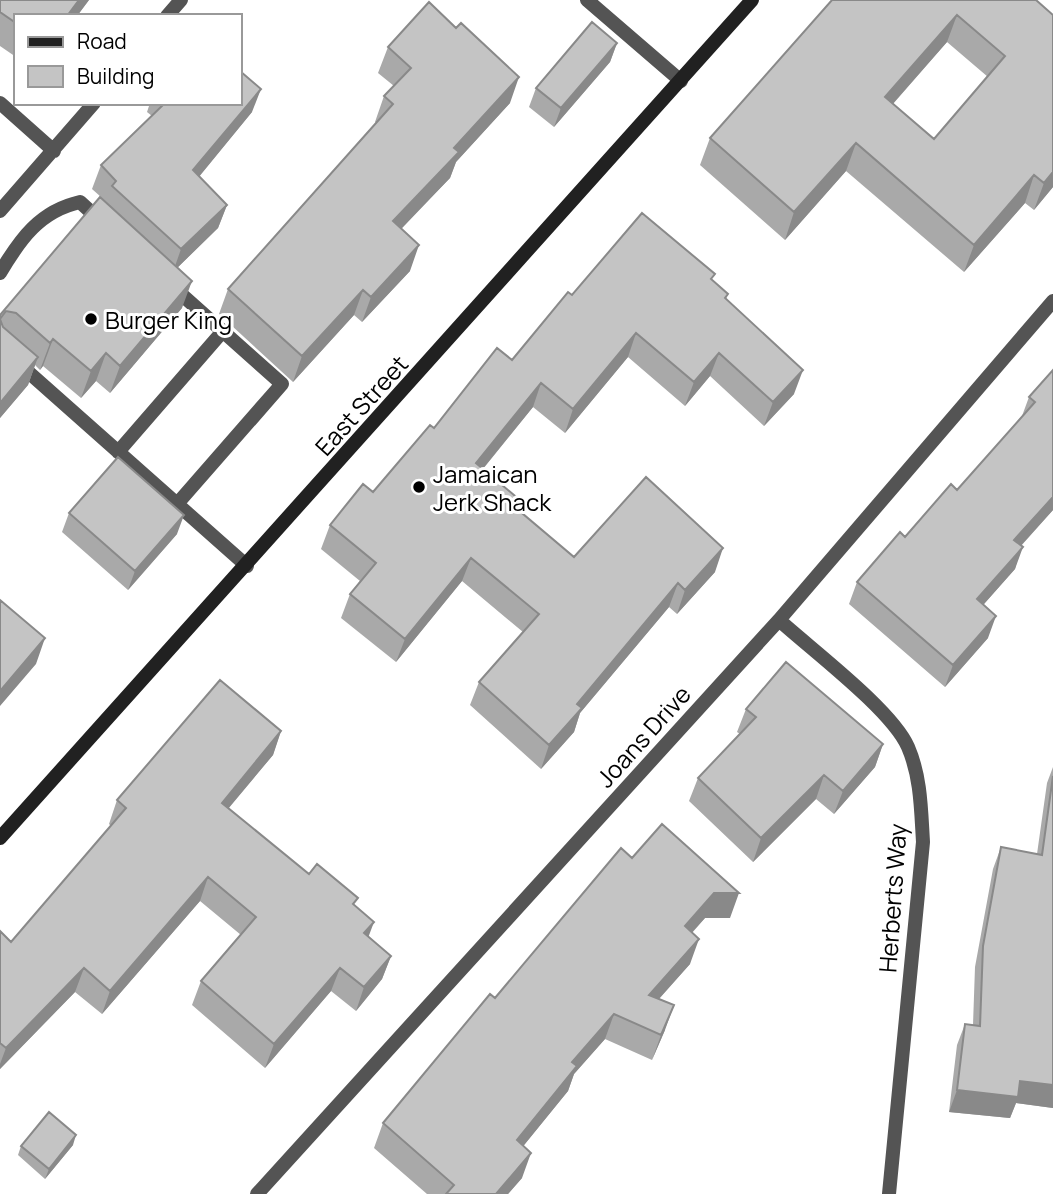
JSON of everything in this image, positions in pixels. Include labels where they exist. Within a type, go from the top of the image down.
[{"type":"main road","name":"East Street","points":[[0,838],[247,566],[752,0]]},
{"type":"street","points":[[169,14],[181,0]]},
{"type":"street","points":[[587,0],[681,81]]},
{"type":"street","points":[[0,103],[54,151]]},
{"type":"street","points":[[0,211],[92,105]]},
{"type":"street","points":[[0,273],[17,243],[57,208],[80,202],[110,230]]},
{"type":"street","points":[[162,276],[282,384],[177,504]]},
{"type":"street","name":"Joans Drive","points":[[257,1194],[779,620],[1053,301]]},
{"type":"street","points":[[118,453],[223,331]]},
{"type":"street","points":[[0,347],[247,566]]},
{"type":"street","name":"Herberts Way","points":[[779,620],[888,717],[908,746],[920,787],[923,842],[889,1194]]},
{"type":"building","points":[[0,0],[79,0],[68,14],[14,14],[14,22],[0,12]]},
{"type":"building","points":[[832,0],[1036,0],[1053,15],[1053,172],[1044,183],[1034,175],[974,245],[856,143],[794,212],[710,138]],"holes":[[[957,15],[1005,56],[934,139],[885,97]]]},
{"type":"building","points":[[429,2],[456,28],[461,23],[519,77],[454,148],[459,152],[393,221],[419,245],[371,297],[363,290],[302,356],[228,289],[393,104],[384,96],[411,68],[388,47]]},
{"type":"building","points":[[592,22],[617,43],[561,108],[536,88]]},
{"type":"building","points":[[242,73],[261,89],[193,170],[227,205],[181,249],[112,186],[116,181],[101,165],[163,105],[242,105]]},
{"type":"building","name":"Burger King","points":[[100,197],[192,281],[120,366],[106,353],[91,371],[53,339],[50,343],[16,313],[6,311],[0,319],[0,315]]},
{"type":"building","points":[[642,213],[715,274],[711,279],[728,294],[725,298],[803,370],[773,402],[719,353],[694,382],[636,333],[573,409],[541,383],[476,463],[521,501],[516,508],[574,557],[646,477],[723,548],[685,590],[678,583],[577,704],[582,708],[549,745],[479,682],[539,614],[471,558],[405,639],[350,594],[376,563],[330,525],[363,484],[373,492],[430,425],[434,428],[497,348],[512,360],[568,292],[572,295]]},
{"type":"building","points":[[0,319],[3,327],[38,357],[0,403]]},
{"type":"building","points":[[1053,370],[1053,497],[1014,540],[1023,547],[977,599],[996,616],[953,665],[857,582],[900,532],[905,537],[951,484],[957,490],[1035,402],[1029,397]]},
{"type":"building","points":[[118,457],[184,515],[135,571],[69,513]]},
{"type":"building","points":[[0,600],[45,638],[0,691]]},
{"type":"building","points":[[786,662],[883,744],[843,791],[824,775],[761,838],[698,778],[756,717],[746,709]]},
{"type":"building","points":[[220,680],[281,731],[222,803],[309,874],[317,864],[358,898],[353,904],[374,922],[364,933],[391,956],[364,987],[340,968],[274,1044],[201,981],[256,917],[208,877],[110,991],[84,968],[6,1048],[0,1043],[0,931],[11,942],[126,808],[117,800]]},
{"type":"building","points":[[1053,776],[1053,1085],[1020,1081],[1018,1097],[957,1090],[965,1024],[980,1026],[983,946],[1001,847],[1042,855]]},
{"type":"building","points":[[662,824],[739,893],[714,893],[685,926],[699,939],[649,995],[674,1005],[661,1035],[614,1014],[572,1062],[577,1066],[517,1140],[531,1153],[496,1194],[446,1194],[454,1185],[383,1123],[490,994],[495,998],[621,848],[632,858]]},
{"type":"building","points":[[49,1112],[76,1135],[49,1169],[21,1146]]},
{"type":"place","name":"Burger King","points":[[91,319]]},
{"type":"place","name":"Jamaican Jerk Shack","points":[[419,487]]}]
